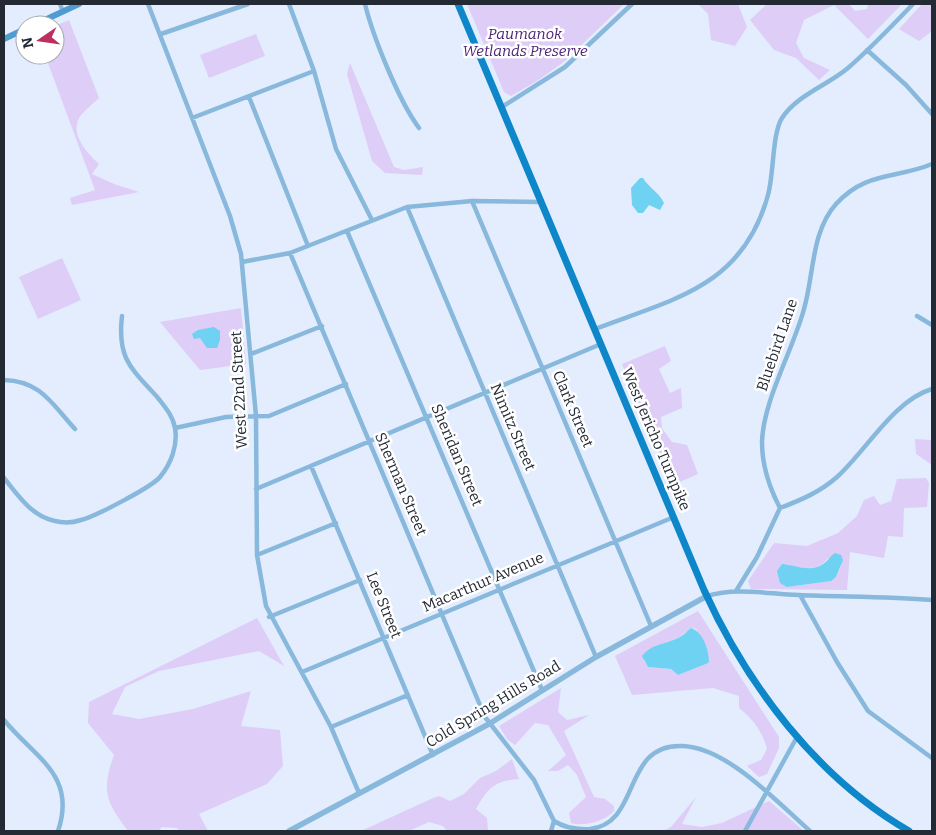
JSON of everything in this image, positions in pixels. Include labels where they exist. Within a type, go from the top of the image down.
[{"type":"main road","points":[[56,15],[79,4]]},
{"type":"main road","name":"West Jericho Turnpike","points":[[458,4],[707,596],[749,671],[797,737],[824,766],[858,796],[908,831]]},
{"type":"street","points":[[60,4],[63,12]]},
{"type":"street","name":"West 22nd Street","points":[[148,4],[236,233],[242,262],[256,416],[257,555],[261,587],[269,617],[332,727],[359,793]]},
{"type":"street","points":[[161,34],[248,4]]},
{"type":"street","points":[[289,4],[314,71],[336,149],[372,220]]},
{"type":"street","points":[[365,4],[375,34],[408,114],[419,128]]},
{"type":"street","points":[[502,107],[565,67],[632,4]]},
{"type":"street","points":[[595,329],[699,288],[740,254],[762,217],[774,170],[776,136],[782,118],[804,98],[847,69],[913,4]]},
{"type":"street","points":[[867,50],[906,86],[932,114]]},
{"type":"street","points":[[192,118],[314,71]]},
{"type":"street","points":[[249,97],[308,246]]},
{"type":"street","name":"Bluebird Lane","points":[[780,508],[767,478],[762,443],[764,426],[768,406],[805,308],[816,252],[826,219],[835,205],[859,184],[885,174],[932,164]]},
{"type":"street","points":[[242,262],[290,253],[407,207],[472,201],[541,202]]},
{"type":"street","name":"Clark Street","points":[[472,201],[651,626]]},
{"type":"street","name":"Nimitz Street","points":[[407,207],[596,657]]},
{"type":"street","name":"Sheridan Street","points":[[347,231],[542,690]]},
{"type":"street","name":"Sherman Street","points":[[290,253],[489,724],[534,780],[554,821]]},
{"type":"street","points":[[4,478],[36,513],[55,521],[69,523],[82,520],[159,479],[173,455],[175,428],[164,405],[130,367],[124,355],[121,343],[122,316]]},
{"type":"street","points":[[917,316],[932,325]]},
{"type":"street","points":[[251,354],[322,326]]},
{"type":"street","points":[[256,489],[601,344]]},
{"type":"street","points":[[4,380],[28,383],[37,389],[75,429]]},
{"type":"street","points":[[175,428],[226,417],[269,416],[346,384]]},
{"type":"street","points":[[736,591],[757,557],[780,508],[804,499],[827,486],[851,463],[903,406],[914,397],[932,389]]},
{"type":"street","name":"Lee Street","points":[[311,466],[433,755]]},
{"type":"street","name":"Macarthur Avenue","points":[[302,672],[614,540],[674,517]]},
{"type":"street","points":[[257,555],[336,523]]},
{"type":"street","points":[[269,617],[360,580]]},
{"type":"street","points":[[707,596],[736,591],[800,595],[887,595],[932,600]]},
{"type":"street","points":[[800,595],[836,662],[868,710],[932,758]]},
{"type":"street","name":"Cold Spring Hills Road","points":[[289,831],[489,724],[596,657],[707,596]]},
{"type":"street","points":[[332,727],[408,695]]},
{"type":"street","points":[[4,720],[52,770],[59,781],[64,806],[58,831]]},
{"type":"street","points":[[745,831],[797,737]]},
{"type":"street","points":[[551,831],[554,821],[568,827],[583,830],[608,823],[619,815],[641,765],[649,757],[669,747],[682,746],[707,752],[742,772],[767,790],[810,831]]},
{"type":"green space","name":"Paumanok Wetlands Preserve","points":[[467,4],[624,4],[565,61],[537,81],[511,96],[504,92]]},
{"type":"green space","points":[[698,4],[738,4],[747,27],[735,46],[711,40],[708,14]]},
{"type":"green space","points":[[767,4],[849,4],[855,11],[867,9],[868,4],[902,4],[868,39],[834,5],[804,20],[796,43],[804,58],[830,70],[819,80],[796,58],[774,50],[750,20]]},
{"type":"green space","points":[[922,4],[932,4],[932,31],[919,41],[899,29]]},
{"type":"green space","points":[[69,20],[99,98],[81,115],[77,129],[81,142],[99,164],[92,174],[139,192],[72,205],[70,198],[95,190],[49,65],[65,65],[65,22]]},
{"type":"green space","points":[[256,34],[265,56],[209,78],[200,55]]},
{"type":"green space","points":[[350,63],[394,167],[404,170],[423,167],[422,175],[385,173],[372,161],[347,74]]},
{"type":"green space","points":[[62,258],[81,300],[38,319],[19,277]]},
{"type":"green space","points":[[241,308],[246,364],[200,370],[160,322]]},
{"type":"green space","points":[[665,346],[671,361],[659,369],[670,393],[681,388],[682,408],[661,417],[662,428],[672,442],[687,445],[698,474],[673,485],[622,364]]},
{"type":"green space","points":[[915,439],[932,440],[932,465],[916,454]]},
{"type":"green space","points":[[926,478],[929,483],[927,507],[904,508],[903,537],[888,536],[884,558],[850,552],[847,590],[751,589],[748,581],[774,543],[807,546],[838,533],[857,516],[864,500],[874,496],[880,505],[891,501],[897,479]],"holes":[[[828,558],[841,566],[836,577],[830,581],[787,587],[785,564],[808,568],[819,566]]]},
{"type":"green space","points":[[698,611],[779,737],[779,748],[767,774],[759,777],[747,766],[761,760],[767,749],[757,726],[739,708],[739,696],[713,688],[632,695],[615,656]],"holes":[[[691,628],[696,629],[706,646],[706,664],[678,675],[671,669],[648,667],[644,661],[654,647],[678,638]]]},
{"type":"green space","points":[[257,618],[284,666],[259,651],[159,671],[125,687],[112,714],[139,719],[193,709],[251,691],[241,726],[280,730],[283,766],[267,784],[199,814],[208,831],[179,831],[177,828],[162,827],[158,831],[128,831],[110,804],[107,787],[114,755],[88,723],[89,702]]},
{"type":"green space","points":[[561,688],[558,712],[567,720],[589,715],[564,731],[594,797],[605,799],[614,806],[614,811],[610,815],[588,824],[571,823],[569,813],[586,797],[577,775],[568,765],[558,771],[548,771],[566,755],[548,725],[535,723],[515,745],[507,739],[499,726]]},
{"type":"green space","points":[[512,759],[519,779],[503,782],[493,787],[484,796],[476,809],[487,818],[488,831],[447,831],[443,826],[429,822],[409,831],[361,831],[439,796],[450,801],[464,794],[480,778],[496,771]]},
{"type":"green space","points":[[696,797],[682,824],[702,827],[722,823],[769,801],[804,831],[663,831],[671,827]]},
{"type":"water","points":[[640,178],[643,178],[662,199],[664,203],[660,210],[649,205],[643,213],[638,213],[632,205],[631,188]]},
{"type":"water","points":[[214,327],[220,331],[220,340],[217,348],[207,348],[200,338],[194,339],[192,334],[198,330]]},
{"type":"water","points":[[835,553],[841,555],[843,560],[836,577],[831,581],[787,587],[780,583],[777,571],[782,564],[802,568],[818,567]]},
{"type":"water","points":[[691,628],[702,637],[708,652],[709,662],[678,675],[671,669],[648,667],[642,656],[646,652],[680,637]]}]
